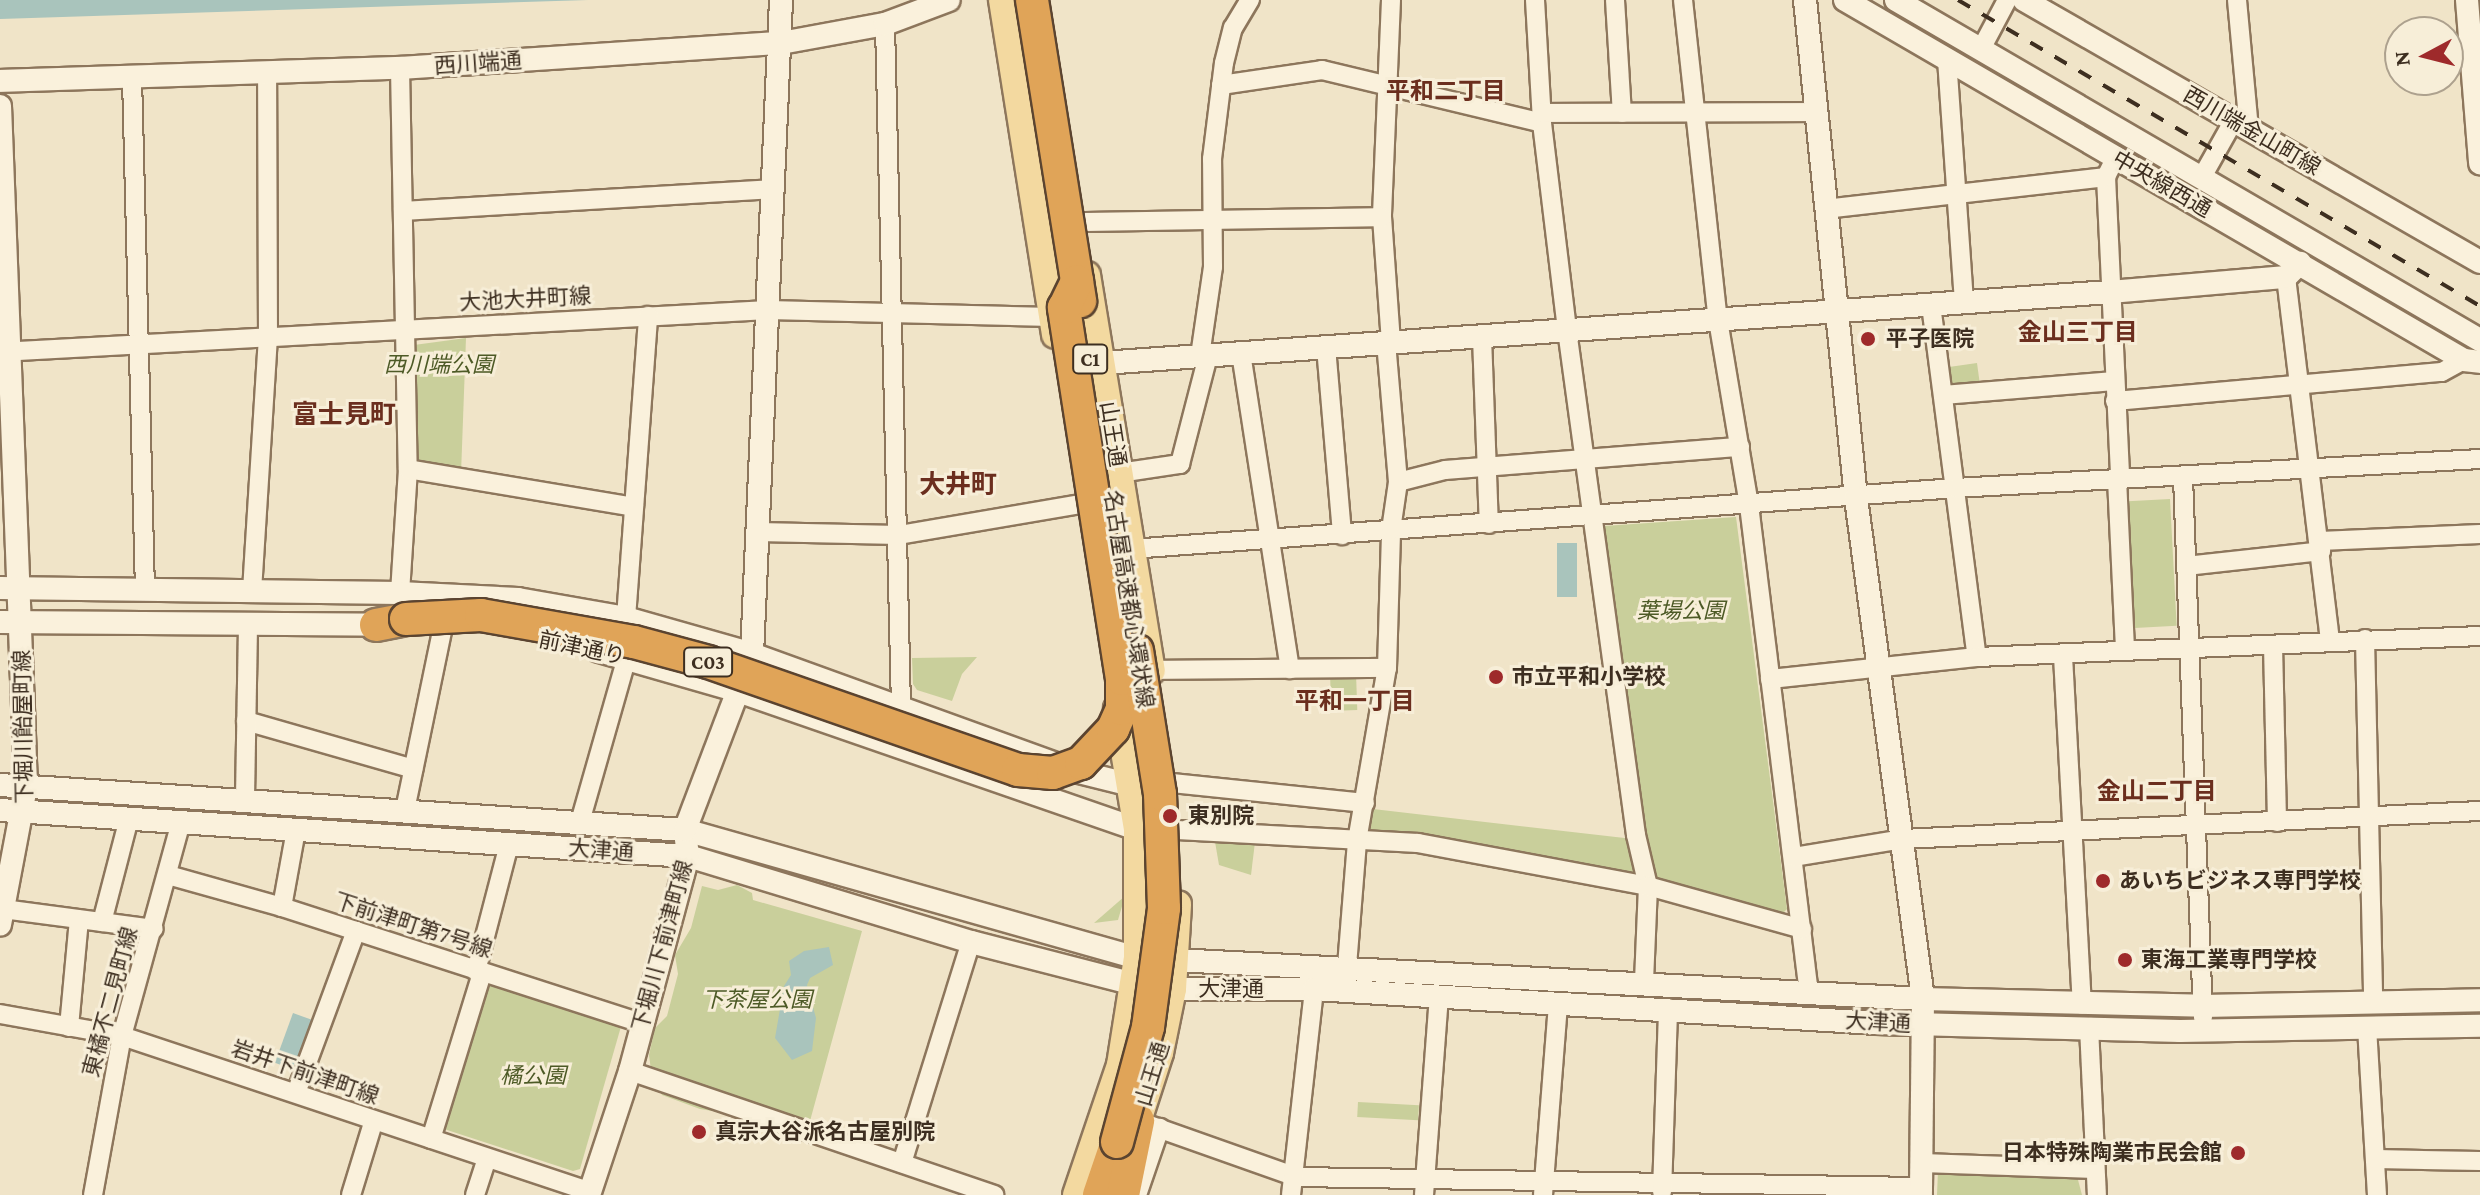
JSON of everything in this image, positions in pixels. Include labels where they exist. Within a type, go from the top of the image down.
[{"type":"highway","name":"名古屋高速都心環状線","points":[[1032,0],[1160,794],[1164,876],[1148,1027],[1119,1195]]},
{"type":"highway","name":"C03","points":[[394,612],[481,615],[634,642],[708,662],[1018,770],[1068,770],[1094,754],[1122,709],[1122,679],[1064,308],[1077,281]]},
{"type":"highway","points":[[1119,1195],[1149,1124]]},
{"type":"main road","name":"山王通","points":[[1002,0],[1081,504],[1137,829],[1137,958],[1134,984],[1120,1065],[1076,1195]]},
{"type":"main road","name":"山王通","points":[[1043,0],[1131,549],[1172,783],[1177,830],[1173,989],[1149,1124]]},
{"type":"street","name":"西川端通","points":[[0,81],[400,68],[781,43],[885,24],[949,0]]},
{"type":"street","points":[[1119,473],[1180,464],[1204,356],[1213,267],[1211,221],[1221,85],[1233,28],[1250,0]]},
{"type":"street","points":[[1347,966],[1357,841],[1387,668],[1391,530],[1398,482],[1382,217],[1391,0]]},
{"type":"street","points":[[1535,0],[1542,118],[1567,330],[1648,886],[1644,982]]},
{"type":"street","points":[[1615,0],[1622,113]]},
{"type":"street","points":[[1683,0],[1692,114],[1718,320],[1749,505],[1809,991]]},
{"type":"street","points":[[1149,1124],[1294,1186],[1921,1191],[1923,999],[1856,498],[1805,0]]},
{"type":"street","name":"中央線西通","points":[[1845,0],[1947,59],[2111,167],[2293,270],[2472,361]]},
{"type":"street","name":"中央線西通","points":[[1896,0],[2480,340]]},
{"type":"street","points":[[2202,177],[2241,125],[2237,0]]},
{"type":"street","points":[[2467,0],[2480,163]]},
{"type":"street","points":[[1981,49],[2025,1]]},
{"type":"street","name":"西川端金山町線","points":[[2025,1],[2480,262]]},
{"type":"street","points":[[752,654],[782,6]]},
{"type":"street","points":[[885,24],[901,708]]},
{"type":"street","points":[[1947,59],[1964,302]]},
{"type":"street","points":[[394,612],[408,469],[400,68]]},
{"type":"street","points":[[1221,85],[1322,70],[1387,88],[1542,118],[1622,113],[1815,112]]},
{"type":"street","points":[[252,591],[268,337],[267,73]]},
{"type":"street","points":[[132,77],[145,589]]},
{"type":"street","name":"下堀川飴屋町線","points":[[0,106],[9,588],[26,787],[25,812],[2,917]]},
{"type":"street","points":[[1825,209],[1957,193],[2111,167],[2110,292],[2125,651]]},
{"type":"street","points":[[403,211],[774,189]]},
{"type":"street","points":[[1079,222],[1382,217]]},
{"type":"street","points":[[2313,241],[2293,270],[2302,386],[2330,641]]},
{"type":"street","points":[[1052,317],[1102,363],[2110,292],[2293,270]]},
{"type":"street","points":[[1931,305],[1977,657]]},
{"type":"street","name":"大池大井町線","points":[[5,352],[768,310],[1052,317]]},
{"type":"street","points":[[626,618],[648,316]]},
{"type":"street","points":[[1482,337],[1489,524]]},
{"type":"street","points":[[1326,347],[1342,535]]},
{"type":"street","points":[[1241,353],[1290,669]]},
{"type":"street","points":[[2115,401],[2442,372],[2472,361]]},
{"type":"street","points":[[1943,395],[2114,381]]},
{"type":"street","points":[[1398,482],[1488,466],[1740,447]]},
{"type":"street","points":[[1131,549],[1856,498],[1955,488],[2480,459]]},
{"type":"street","points":[[408,469],[634,507]]},
{"type":"street","points":[[2183,477],[2203,1030]]},
{"type":"street","points":[[758,532],[899,535],[1081,504]]},
{"type":"street","points":[[2186,566],[2320,546],[2480,534]]},
{"type":"street","name":"前津通り","points":[[9,588],[252,591],[394,612],[443,626],[536,637],[627,657],[735,690],[1137,829]]},
{"type":"street","name":"前津通り","points":[[11,622],[248,625],[518,599],[626,618],[752,654],[1075,771],[1131,785]]},
{"type":"street","points":[[245,798],[248,625]]},
{"type":"street","points":[[405,810],[443,626]]},
{"type":"street","points":[[1770,679],[1878,664],[1977,657],[2063,656],[2365,639],[2480,636]]},
{"type":"street","points":[[2365,639],[2373,1001]]},
{"type":"street","points":[[2273,645],[2277,822]]},
{"type":"street","name":"下堀川下前津町線","points":[[589,1194],[630,1071],[688,856],[685,830],[735,690],[752,654]]},
{"type":"street","points":[[2063,656],[2082,1004]]},
{"type":"street","points":[[580,822],[627,657]]},
{"type":"street","points":[[1152,670],[1387,668]]},
{"type":"street","points":[[246,721],[413,769]]},
{"type":"street","points":[[1172,783],[1365,803]]},
{"type":"street","name":"大津通","points":[[0,785],[245,798],[685,830],[1137,958],[1347,966],[1923,999],[2082,1004],[2203,1006],[2480,1000]]},
{"type":"street","name":"大津通","points":[[0,810],[688,856],[971,942],[1134,984],[1173,989],[1314,989],[1924,1024],[2203,1030],[2480,1026]]},
{"type":"street","points":[[1794,857],[1903,839],[2480,811]]},
{"type":"street","points":[[102,922],[129,818]]},
{"type":"street","name":"東橘不二見町線","points":[[93,1195],[122,1036],[154,929],[181,822]]},
{"type":"street","points":[[282,907],[296,830]]},
{"type":"street","points":[[1177,830],[1418,843],[1648,886],[1802,929]]},
{"type":"street","points":[[431,1139],[479,972],[509,844]]},
{"type":"street","name":"下前津町第7号線","points":[[168,875],[282,907],[642,1023]]},
{"type":"street","points":[[2,917],[79,919],[154,929]]},
{"type":"street","points":[[69,1027],[79,919]]},
{"type":"street","points":[[296,1093],[356,931]]},
{"type":"street","points":[[902,1163],[971,942]]},
{"type":"street","points":[[1294,1186],[1314,989]]},
{"type":"street","points":[[1424,1188],[1439,996]]},
{"type":"street","points":[[1543,1188],[1558,1003]]},
{"type":"street","points":[[1662,1189],[1668,1008]]},
{"type":"street","name":"岩井下前津町線","points":[[0,1014],[122,1036],[589,1194]]},
{"type":"street","points":[[2089,1027],[2097,1195]]},
{"type":"street","points":[[2367,1027],[2377,1195]]},
{"type":"street","points":[[630,1071],[995,1195]]},
{"type":"street","points":[[351,1195],[374,1120]]},
{"type":"street","points":[[475,1195],[487,1158]]},
{"type":"street","points":[[2376,1159],[2480,1161]]},
{"type":"street","points":[[1922,1163],[2095,1169]]},
{"type":"green space","name":"西川端公園","points":[[466,338],[461,474],[415,463],[414,345]]},
{"type":"green space","points":[[1977,363],[1980,385],[1952,383],[1949,367]]},
{"type":"green space","points":[[2170,499],[2177,626],[2135,628],[2128,501]]},
{"type":"green space","name":"葉場公園","points":[[1736,517],[1787,909],[1779,917],[1375,834],[1369,829],[1373,809],[1642,840],[1600,531],[1604,526]]},
{"type":"green space","points":[[977,657],[962,674],[952,701],[917,690],[913,684],[912,658]]},
{"type":"green space","points":[[1356,673],[1357,710],[1331,711],[1330,674]]},
{"type":"green space","points":[[1214,836],[1255,842],[1251,875],[1219,865]]},
{"type":"green space","name":"下茶屋公園","points":[[737,885],[752,893],[753,900],[862,931],[810,1121],[800,1118],[793,1124],[700,1109],[662,1095],[652,1078],[649,1055],[655,1028],[667,1016],[678,974],[675,955],[691,928],[702,886],[718,890]]},
{"type":"green space","points":[[1125,896],[1118,920],[1094,923]]},
{"type":"green space","name":"橘公園","points":[[492,985],[622,1023],[580,1169],[573,1171],[444,1129],[441,1124],[484,988]]},
{"type":"green space","points":[[1358,1102],[1419,1105],[1418,1120],[1357,1117]]},
{"type":"green space","points":[[1938,1170],[2077,1176],[2082,1195],[1937,1195]]},
{"type":"water","points":[[0,0],[588,0],[0,19]]},
{"type":"water","points":[[1557,543],[1577,543],[1577,597],[1557,597]]},
{"type":"water","points":[[829,947],[833,965],[810,978],[807,985],[816,1018],[812,1051],[792,1060],[775,1038],[784,986],[791,975],[789,961],[804,951]]},
{"type":"water","points":[[293,1013],[312,1020],[294,1070],[275,1063]]},
{"type":"railway","points":[[1958,0],[2480,306]]},
{"type":"place","name":"平子医院","points":[[1868,339]]},
{"type":"place","name":"市立平和小学校","points":[[1496,677]]},
{"type":"place","name":"東別院","points":[[1170,816]]},
{"type":"place","name":"あいちビジネス専門学校","points":[[2103,881]]},
{"type":"place","name":"東海工業専門学校","points":[[2125,960]]},
{"type":"place","name":"真宗大谷派名古屋別院","points":[[699,1132]]},
{"type":"place","name":"日本特殊陶業市民会館","points":[[2238,1153]]},
{"type":"district","name":"平和二丁目","points":[[1446,91]]},
{"type":"district","name":"金山三丁目","points":[[2078,332]]},
{"type":"district","name":"富士見町","points":[[344,415]]},
{"type":"district","name":"大井町","points":[[958,485]]},
{"type":"district","name":"平和一丁目","points":[[1355,701]]},
{"type":"district","name":"金山二丁目","points":[[2157,791]]}]
